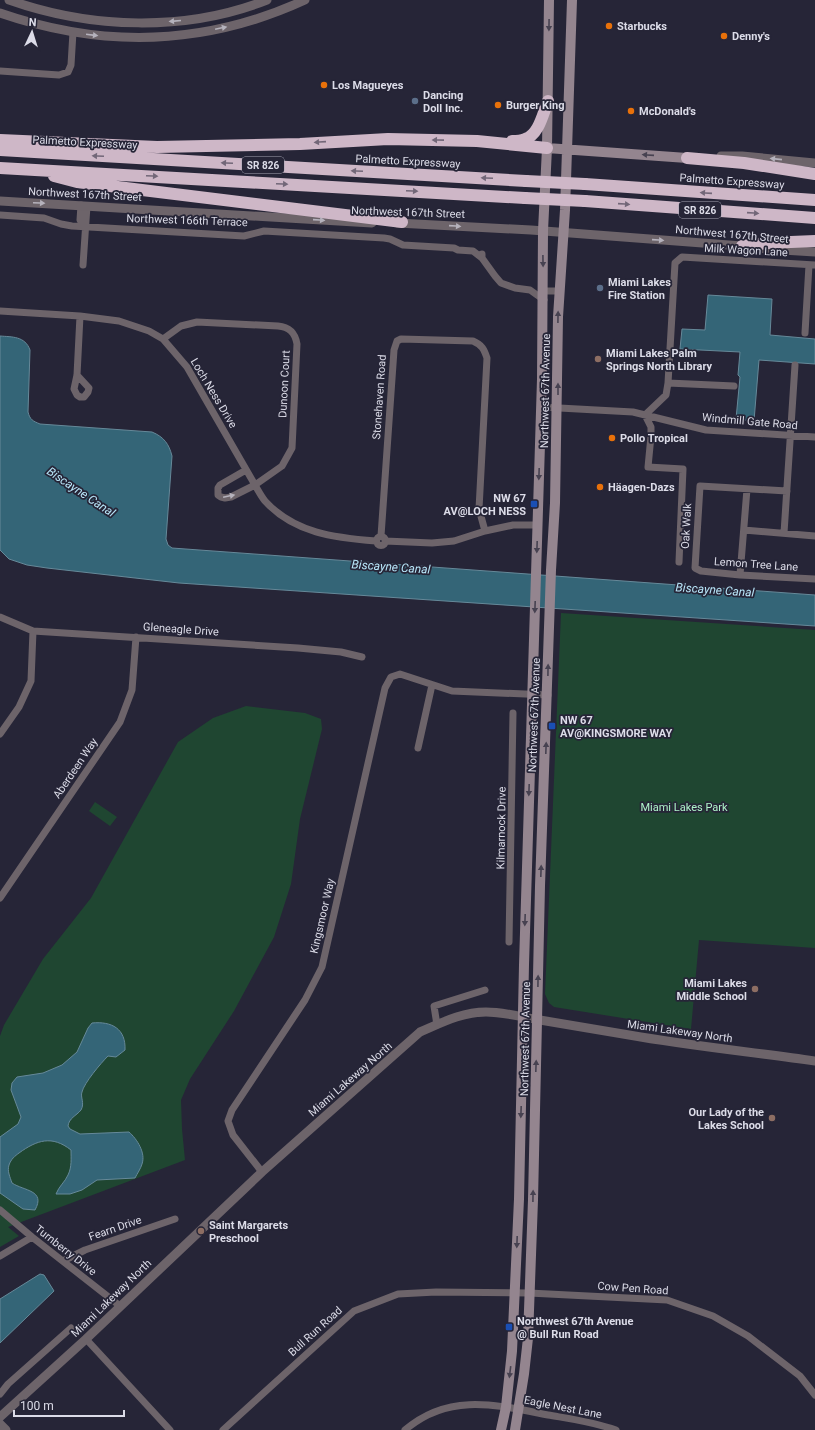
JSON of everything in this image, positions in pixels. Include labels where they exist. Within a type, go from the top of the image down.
[{"type":"highway","points":[[500,143],[524,140],[529,137],[537,128],[548,101]]},
{"type":"highway","points":[[0,140],[157,147],[293,144],[373,139],[500,143],[547,148]]},
{"type":"highway","name":"Palmetto Expressway","points":[[0,150],[585,184],[815,200]]},
{"type":"highway","points":[[687,158],[744,163],[815,174]]},
{"type":"highway","name":"SR 826","points":[[0,168],[585,201],[815,218]]},
{"type":"highway","points":[[30,170],[77,182],[402,222]]},
{"type":"highway","points":[[742,246],[767,243],[815,242]]},
{"type":"main road","name":"Northwest 67th Avenue","points":[[501,1430],[506,1407],[516,1293],[527,856],[544,292],[543,231],[547,148],[549,0]]},
{"type":"main road","name":"Northwest 67th Avenue","points":[[515,1430],[524,1374],[533,1200],[541,856],[548,696],[551,570],[555,502],[559,291],[564,233],[568,149],[572,0]]},
{"type":"main road","points":[[547,148],[687,158]]},
{"type":"main road","points":[[538,525],[544,522],[555,502]]},
{"type":"main road","points":[[538,525],[543,528],[552,549]]},
{"type":"main road","points":[[527,856],[541,856]]},
{"type":"street","points":[[9,0],[50,13],[76,18],[131,23],[182,20],[211,16],[267,0]]},
{"type":"street","points":[[0,13],[47,27],[73,32],[126,37],[154,37],[207,31],[244,23],[281,11],[305,0]]},
{"type":"street","points":[[238,9],[244,23]]},
{"type":"street","points":[[126,37],[131,23]]},
{"type":"street","points":[[0,71],[59,75],[68,72],[71,65],[73,32]]},
{"type":"street","points":[[687,158],[742,156],[815,163]]},
{"type":"street","name":"Northwest 167th Street","points":[[0,201],[363,223],[402,222],[742,246],[766,250],[815,252]]},
{"type":"street","points":[[83,265],[85,227],[80,220],[84,206]]},
{"type":"street","name":"Northwest 166th Terrace","points":[[0,215],[44,218],[64,225],[85,227],[244,236],[260,231],[268,231],[384,238],[403,245],[454,248],[458,250],[473,251],[482,258],[503,284],[515,288],[544,292]]},
{"type":"street","name":"Milk Wagon Lane","points":[[668,383],[676,263],[682,257],[812,265],[805,333]]},
{"type":"street","points":[[530,290],[544,292],[559,291]]},
{"type":"street","name":"Loch Ness Drive","points":[[0,312],[80,316],[119,321],[149,331],[163,339],[187,367],[246,470],[265,500],[292,522],[305,529],[333,536],[432,543],[454,541],[485,531],[513,525],[538,525]]},
{"type":"street","points":[[77,375],[80,316]]},
{"type":"street","name":"Dunoon Court","points":[[163,339],[181,326],[197,322],[278,326],[284,327],[293,332],[296,337],[297,344],[292,448],[282,466],[255,485],[231,497],[225,498],[218,495],[218,488],[220,486],[246,470]]},
{"type":"street","name":"Stonehaven Road","points":[[381,539],[394,350],[397,341],[401,339],[473,341],[481,345],[485,350],[487,358],[479,508],[485,531]]},
{"type":"street","points":[[784,533],[795,365]]},
{"type":"street","points":[[679,562],[683,469],[648,467],[651,427],[645,415],[666,395],[668,383],[734,386]]},
{"type":"street","name":"Windmill Gate Road","points":[[541,407],[633,412],[706,430],[815,437]]},
{"type":"street","name":"Oak Walk","points":[[695,568],[700,486],[747,489]]},
{"type":"street","points":[[740,575],[747,489],[787,491]]},
{"type":"street","points":[[744,530],[815,536]]},
{"type":"street","name":"Lemon Tree Lane","points":[[695,568],[701,571],[740,575],[815,579]]},
{"type":"street","name":"Gleneagle Drive","points":[[0,617],[33,631],[298,648],[341,652],[362,657]]},
{"type":"street","points":[[0,734],[19,706],[31,681],[33,631]]},
{"type":"street","name":"Aberdeen Way","points":[[0,898],[120,722],[132,690],[136,637]]},
{"type":"street","name":"Kingsmoor Way","points":[[262,1172],[233,1135],[228,1121],[232,1110],[305,1000],[322,967],[385,688],[391,677],[400,674],[452,691],[548,696]]},
{"type":"street","points":[[418,748],[432,685]]},
{"type":"street","name":"Kilmarnock Drive","points":[[510,942],[513,713]]},
{"type":"street","points":[[437,1025],[434,1006],[485,990]]},
{"type":"street","name":"Miami Lakeway North","points":[[0,1417],[86,1339],[262,1172],[420,1032],[462,1015],[486,1012],[510,1014],[537,1020],[716,1049],[815,1061]]},
{"type":"street","name":"Turnberry Drive","points":[[0,1210],[120,1306]]},
{"type":"street","name":"Fearn Drive","points":[[63,1261],[85,1250],[175,1219]]},
{"type":"street","points":[[0,1256],[32,1237]]},
{"type":"street","name":"Bull Run Road","points":[[222,1430],[354,1312],[398,1294],[436,1292],[516,1293]]},
{"type":"street","name":"Cow Pen Road","points":[[516,1293],[667,1300],[713,1316],[748,1336],[800,1376],[815,1395]]},
{"type":"street","points":[[0,1394],[8,1384],[71,1328]]},
{"type":"street","points":[[86,1339],[170,1430]]},
{"type":"street","name":"Eagle Nest Lane","points":[[405,1430],[428,1415],[452,1406],[476,1404],[519,1409],[599,1425],[616,1430]]},
{"type":"street","points":[[0,1424],[6,1430]]},
{"type":"green space","name":"Miami Lakes Park","points":[[561,613],[815,630],[815,948],[699,940],[691,1029],[554,1007],[549,1003],[545,994]]},
{"type":"green space","points":[[246,706],[305,713],[321,719],[322,729],[300,819],[291,884],[274,937],[234,1011],[190,1079],[181,1100],[185,1160],[8,1227],[19,1236],[0,1247],[0,1036],[4,1025],[43,959],[91,898],[178,742],[213,718]]},
{"type":"green space","points":[[95,802],[117,817],[110,826],[89,811]]},
{"type":"water","points":[[708,295],[772,299],[770,335],[815,339],[815,364],[759,360],[754,421],[736,419],[740,377],[738,375],[740,352],[680,349],[682,329],[705,330]]},
{"type":"water","name":"Biscayne Canal","points":[[0,336],[18,338],[28,345],[30,350],[28,412],[31,419],[34,421],[40,424],[152,432],[160,436],[165,441],[172,456],[166,539],[168,545],[172,548],[815,595],[815,626],[179,583],[47,568],[27,565],[9,559],[0,550]]},
{"type":"water","points":[[92,1023],[106,1023],[116,1028],[123,1037],[125,1050],[116,1057],[108,1056],[93,1073],[83,1088],[83,1105],[81,1110],[71,1119],[68,1126],[70,1129],[80,1134],[129,1132],[138,1142],[142,1151],[143,1160],[141,1166],[135,1178],[97,1180],[82,1190],[70,1194],[56,1194],[69,1172],[71,1150],[57,1142],[38,1142],[16,1155],[8,1167],[12,1183],[32,1192],[38,1198],[38,1203],[35,1210],[23,1209],[0,1193],[0,1137],[18,1124],[21,1117],[11,1090],[12,1083],[17,1077],[43,1073],[62,1065],[77,1052],[88,1028]]},
{"type":"water","points":[[40,1274],[44,1275],[54,1291],[0,1343],[0,1299]]},
{"type":"place","name":"Starbucks","points":[[609,26]]},
{"type":"place","name":"Denny's","points":[[724,36]]},
{"type":"place","name":"Los Magueyes","points":[[324,85]]},
{"type":"place","name":"Dancing Doll Inc.","points":[[415,101]]},
{"type":"place","name":"Burger King","points":[[498,105]]},
{"type":"place","name":"McDonald's","points":[[631,111]]},
{"type":"place","name":"Miami Lakes Fire Station","points":[[600,288]]},
{"type":"place","name":"Miami Lakes Palm Springs North Library","points":[[598,359]]},
{"type":"place","name":"Pollo Tropical","points":[[612,438]]},
{"type":"place","name":"Häagen-Dazs","points":[[600,487]]},
{"type":"place","name":"NW 67 AV@LOCH NESS","points":[[534,504]]},
{"type":"place","name":"NW 67 AV@KINGSMORE WAY","points":[[552,726]]},
{"type":"place","name":"Miami Lakes Middle School","points":[[755,989]]},
{"type":"place","name":"Our Lady of the Lakes School","points":[[772,1118]]},
{"type":"place","name":"Saint Margarets Preschool","points":[[201,1231]]},
{"type":"place","name":"Northwest 67th Avenue @ Bull Run Road","points":[[509,1327]]}]
